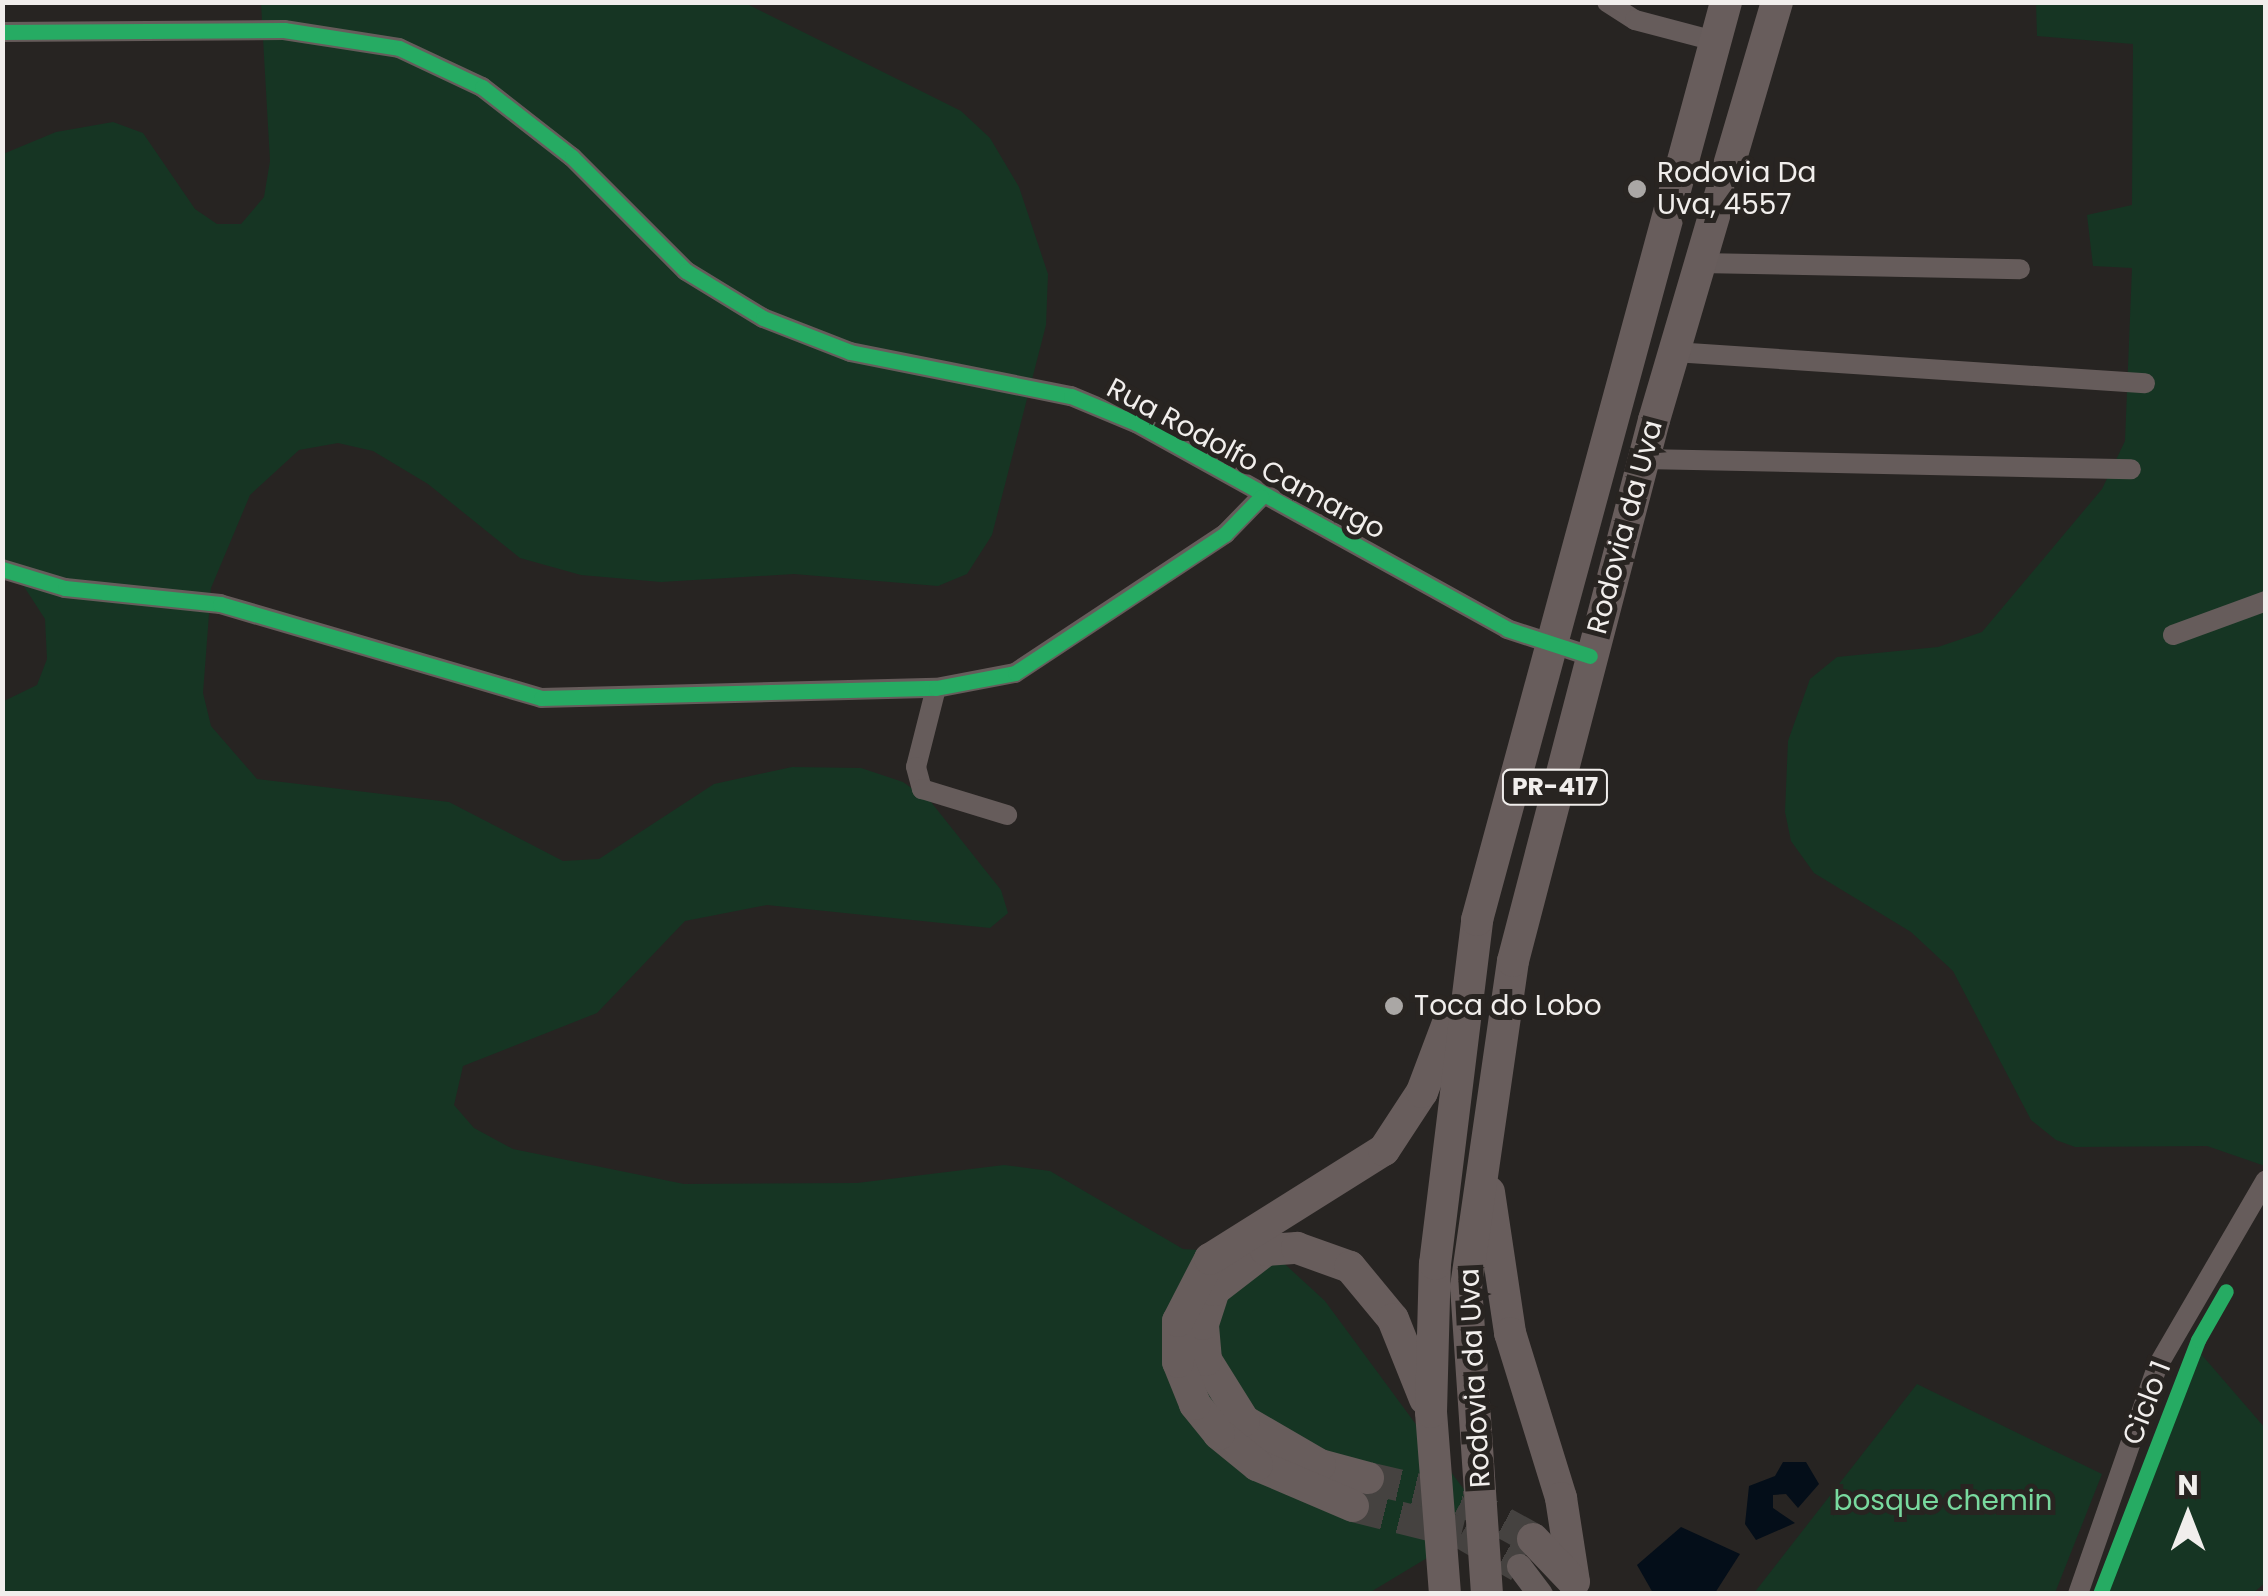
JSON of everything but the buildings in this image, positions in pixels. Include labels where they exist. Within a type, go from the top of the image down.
[{"type":"main road","name":"Rodovia da Uva","points":[[1445,1594],[1430,1412],[1435,1264],[1468,968],[1547,644],[1726,2]]},
{"type":"main road","name":"Rodovia da Uva","points":[[1487,1594],[1466,1287],[1513,961],[1590,656],[1777,2]]},
{"type":"main road","points":[[1430,1412],[1393,1319],[1350,1267],[1296,1248],[1266,1250],[1214,1290],[1203,1324],[1206,1360],[1244,1421],[1361,1492],[1257,1465],[1219,1434],[1195,1404],[1178,1362],[1178,1321],[1210,1259],[1384,1150],[1422,1092],[1468,968]]},
{"type":"main road","points":[[1484,1163],[1510,1333],[1561,1498],[1574,1588]]},
{"type":"main road","points":[[1526,1553],[1574,1588]]},
{"type":"street","points":[[1607,2],[1635,20],[1715,41]]},
{"type":"street","name":"Rua Rodolfo Camargo","points":[[2,32],[284,30],[399,48],[482,87],[572,157],[686,271],[763,318],[850,352],[1071,396],[1136,423],[1261,498],[1547,644],[1590,656]]},
{"type":"street","points":[[1700,263],[2020,269]]},
{"type":"street","points":[[1674,352],[2145,383]]},
{"type":"street","points":[[1644,460],[2131,468]]},
{"type":"street","points":[[2,569],[64,588],[220,604],[541,698],[936,688],[1016,673],[1225,534],[1261,498]]},
{"type":"street","points":[[2173,635],[2266,601]]},
{"type":"street","points":[[936,688],[917,780],[922,789],[1007,815]]},
{"type":"street","points":[[2078,1594],[2157,1368],[2266,1180]]},
{"type":"street","points":[[1526,1553],[1540,1594]]},
{"type":"green space","points":[[261,3],[745,3],[961,111],[990,138],[1019,187],[1048,274],[1046,325],[992,535],[967,574],[938,586],[794,574],[661,582],[581,575],[520,558],[428,484],[373,451],[338,443],[299,450],[250,495],[211,588],[203,693],[211,726],[257,779],[449,802],[563,861],[599,859],[714,784],[792,767],[861,768],[903,782],[931,802],[1001,890],[1008,913],[990,928],[767,905],[685,921],[597,1013],[463,1066],[454,1105],[474,1128],[513,1149],[684,1184],[857,1183],[1004,1165],[1050,1171],[1183,1249],[1275,1255],[1325,1301],[1468,1495],[1468,1517],[1432,1555],[1369,1593],[3,1593],[2,702],[37,685],[47,659],[45,619],[23,585],[3,576],[3,154],[56,132],[113,122],[143,133],[195,209],[217,224],[241,224],[264,197],[270,161]]},
{"type":"green space","points":[[2036,3],[2265,3],[2265,1166],[2207,1146],[2075,1147],[2056,1140],[2031,1120],[1953,971],[1911,932],[1814,873],[1791,841],[1785,812],[1788,741],[1810,679],[1837,657],[1938,647],[1982,632],[2102,489],[2125,441],[2132,268],[2093,266],[2087,215],[2132,205],[2133,44],[2037,36]]},
{"type":"green space","points":[[2195,1347],[2265,1428],[2265,1583],[2253,1593],[2102,1593]]},
{"type":"green space","name":"bosque chemin","points":[[1917,1384],[2102,1474],[2055,1593],[1754,1593]]},
{"type":"shaded area","points":[[1783,1462],[1806,1462],[1819,1484],[1798,1508],[1786,1494],[1773,1495],[1773,1508],[1795,1523],[1756,1540],[1745,1524],[1749,1486],[1775,1476]]},
{"type":"shaded area","points":[[1681,1527],[1740,1554],[1715,1593],[1653,1593],[1637,1565]]},
{"type":"tunnel","points":[[1368,1478],[1462,1500],[1533,1539]]},
{"type":"tunnel","points":[[1353,1506],[1462,1533],[1519,1566]]},
{"type":"cycle path","points":[[2,32],[284,30],[399,48],[482,87],[572,157],[686,271],[763,318],[850,352],[1071,396],[1136,423],[1507,629],[1590,656]]},
{"type":"cycle path","points":[[2,569],[65,588],[220,604],[541,698],[936,688],[1015,673],[1225,534],[1261,497]]},
{"type":"cycle path","name":"Ciclo 1","points":[[2100,1594],[2198,1340],[2226,1291]]},
{"type":"place","name":"Rodovia Da Uva, 4557","points":[[1637,189]]},
{"type":"place","name":"Toca do Lobo","points":[[1394,1006]]}]
